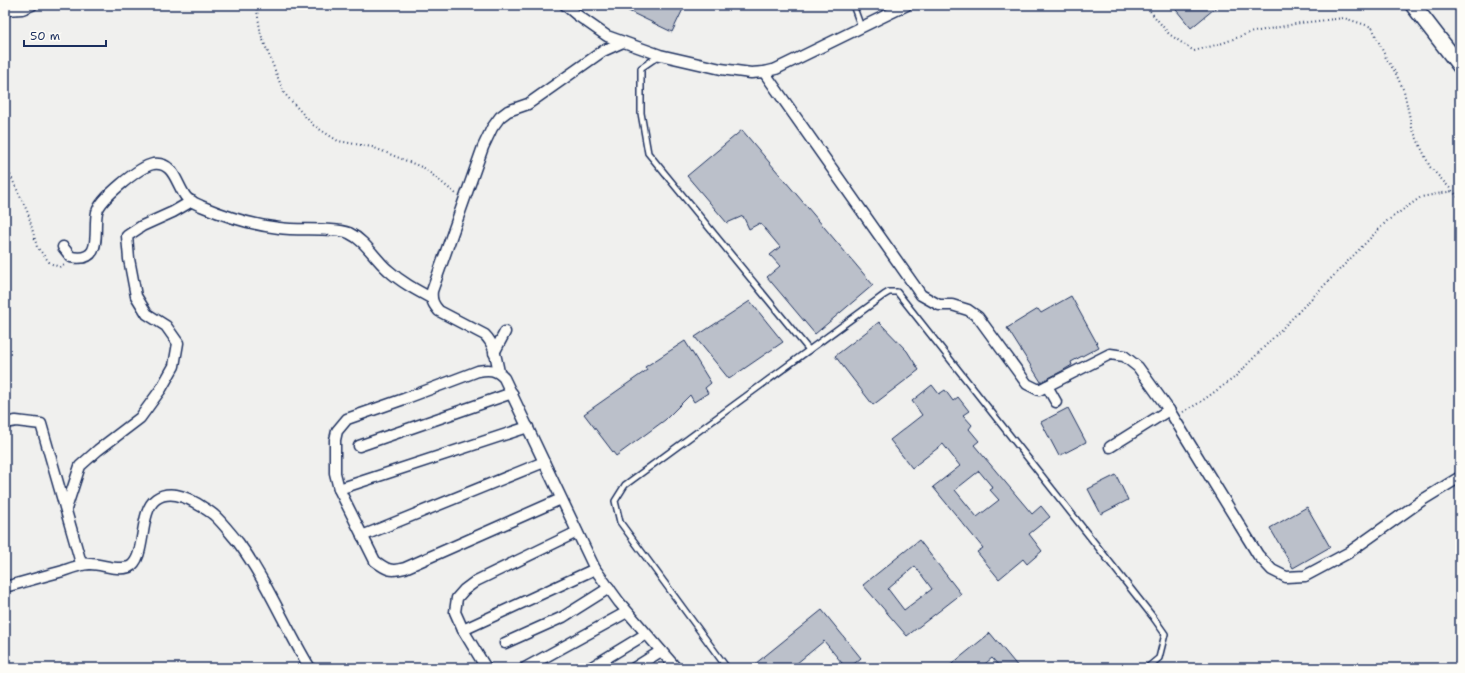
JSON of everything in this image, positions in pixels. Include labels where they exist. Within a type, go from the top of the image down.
[{"type":"main road","points":[[1413,5],[1460,66]]},
{"type":"street","points":[[5,10],[22,9],[32,5]]},
{"type":"street","points":[[565,5],[607,36],[623,42],[660,55],[721,69],[751,73],[776,69],[907,5]]},
{"type":"street","points":[[623,42],[603,51],[528,104],[508,111],[500,117],[492,128],[483,147],[432,291],[431,298],[439,311],[485,335],[493,346],[499,372],[512,393],[595,569],[627,612],[676,668]]},
{"type":"street","points":[[764,72],[921,295],[939,305],[952,305],[968,310],[978,317],[1027,384],[1039,390],[1110,354],[1124,356],[1138,367],[1171,413],[1258,555],[1272,570],[1286,577],[1305,576],[1348,553],[1424,499],[1460,477]]},
{"type":"street","points":[[63,247],[71,257],[77,258],[90,254],[96,241],[97,213],[100,206],[121,184],[139,170],[148,166],[164,164],[171,169],[178,186],[187,199],[200,206],[249,224],[281,229],[347,233],[360,240],[388,270],[410,286],[431,298]]},
{"type":"street","points":[[66,509],[80,466],[98,450],[140,418],[161,389],[174,366],[178,343],[166,326],[148,314],[136,296],[129,259],[127,236],[142,226],[173,212],[192,201]]},
{"type":"street","points":[[494,353],[505,332]]},
{"type":"street","points":[[499,372],[489,369],[478,371],[404,399],[347,418],[337,431],[335,440],[335,473],[339,489],[375,561],[392,571],[405,568],[561,499]]},
{"type":"street","points":[[1047,386],[1056,402]]},
{"type":"street","points":[[359,446],[512,393]]},
{"type":"street","points":[[1110,447],[1171,413]]},
{"type":"street","points":[[5,423],[16,421],[41,424],[81,563],[122,568],[134,564],[138,554],[146,513],[151,503],[158,498],[168,495],[179,495],[187,498],[213,514],[228,530],[248,556],[310,668]]},
{"type":"street","points":[[339,489],[528,427]]},
{"type":"street","points":[[362,536],[544,462]]},
{"type":"street","points":[[486,668],[463,630],[455,612],[457,598],[464,590],[476,581],[577,532]]},
{"type":"street","points":[[5,587],[89,564]]},
{"type":"street","points":[[463,630],[595,569]]},
{"type":"street","points":[[505,643],[563,617],[609,588]]},
{"type":"street","points":[[525,668],[627,612]]},
{"type":"street","points":[[590,668],[646,634]]},
{"type":"street","points":[[634,668],[661,651]]},
{"type":"lane","points":[[853,5],[860,27]]},
{"type":"lane","points":[[660,55],[641,68],[641,112],[648,153],[809,350]]},
{"type":"lane","points":[[727,668],[620,522],[615,501],[625,485],[889,292],[897,292],[1154,617],[1165,634],[1159,658],[1147,668]]},
{"type":"path","points":[[256,5],[261,35],[284,93],[313,125],[338,141],[372,147],[424,168],[464,201]]},
{"type":"path","points":[[1145,5],[1169,34],[1194,50],[1223,43],[1249,33],[1300,23],[1344,18],[1372,27],[1386,58],[1404,91],[1412,128],[1430,167],[1460,199]]},
{"type":"path","points":[[5,164],[28,213],[37,247],[45,258],[50,263],[59,267],[75,262],[82,257]]},
{"type":"path","points":[[1171,413],[1199,403],[1234,378],[1387,221],[1421,197],[1453,191]]},
{"type":"building","points":[[616,5],[685,5],[672,32]]},
{"type":"building","points":[[1172,5],[1219,5],[1191,28]]},
{"type":"building","points":[[742,130],[873,285],[815,334],[767,277],[780,266],[770,255],[780,247],[760,223],[749,229],[743,216],[727,223],[687,176]]},
{"type":"building","points":[[1071,296],[1099,347],[1071,362],[1072,365],[1041,382],[1007,328],[1038,309],[1041,313]]},
{"type":"building","points":[[750,301],[783,342],[729,379],[695,337]]},
{"type":"building","points":[[879,322],[907,351],[919,370],[873,405],[835,356]]},
{"type":"building","points":[[685,341],[711,383],[705,388],[708,393],[694,402],[690,395],[665,420],[616,456],[584,414],[647,370],[645,367]]},
{"type":"building","points":[[932,385],[939,394],[945,390],[953,401],[958,397],[969,411],[963,415],[972,425],[969,429],[979,441],[974,445],[1032,514],[1041,506],[1050,517],[1029,534],[1042,551],[1027,564],[1023,559],[999,579],[977,552],[983,548],[933,487],[960,466],[943,444],[912,468],[890,440],[922,415],[912,401]],"holes":[[[979,471],[993,488],[990,490],[999,500],[977,517],[955,490]]]},
{"type":"building","points":[[1068,408],[1086,442],[1059,456],[1041,422]]},
{"type":"building","points":[[1116,475],[1128,500],[1101,514],[1088,489]]},
{"type":"building","points":[[1307,507],[1330,547],[1293,568],[1270,528]]},
{"type":"building","points":[[919,540],[961,594],[907,636],[863,585]],"holes":[[[915,566],[932,589],[904,610],[888,589]]]},
{"type":"building","points":[[822,610],[861,658],[849,668],[846,668],[824,641],[791,668],[750,668]]},
{"type":"building","points":[[990,633],[1019,668],[1001,668],[992,658],[980,668],[947,668]]}]
